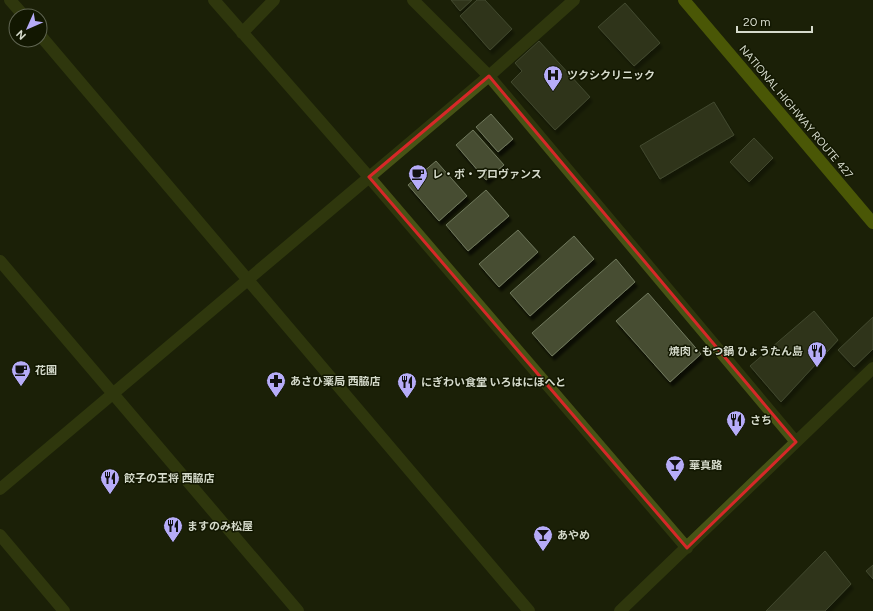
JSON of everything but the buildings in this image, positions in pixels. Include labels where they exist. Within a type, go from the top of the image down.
[{"type":"highway","name":"NATIONAL HIGHWAY ROUTE 427","points":[[684,0],[873,223]]},
{"type":"street","points":[[10,0],[17,8]]},
{"type":"street","points":[[214,0],[369,177],[687,548]]},
{"type":"street","points":[[242,33],[274,0]]},
{"type":"street","points":[[413,0],[488,76],[796,442]]},
{"type":"street","points":[[0,490],[488,76],[574,0]]},
{"type":"street","points":[[48,44],[529,611]]},
{"type":"street","points":[[0,261],[112,395],[298,611]]},
{"type":"street","points":[[620,611],[873,368]]},
{"type":"street","points":[[0,535],[64,611]]},
{"type":"highlighted area","points":[[489,76],[796,442],[687,548],[369,177]]},
{"type":"place","name":"ツクシクリニック","points":[[553,92]]},
{"type":"place","name":"レ・ボ・プロヴァンス","points":[[418,191]]},
{"type":"place","name":"焼肉・もつ鍋 ひょうたん島","points":[[817,368]]},
{"type":"place","name":"花園","points":[[21,387]]},
{"type":"place","name":"あさひ薬局 西脇店","points":[[276,398]]},
{"type":"place","name":"にぎわい食堂 いろはにほへと","points":[[407,399]]},
{"type":"place","name":"さち","points":[[736,437]]},
{"type":"place","name":"華真路","points":[[675,482]]},
{"type":"place","name":"餃子の王将 西脇店","points":[[110,495]]},
{"type":"place","name":"ますのみ松屋","points":[[173,543]]},
{"type":"place","name":"あやめ","points":[[543,552]]}]
